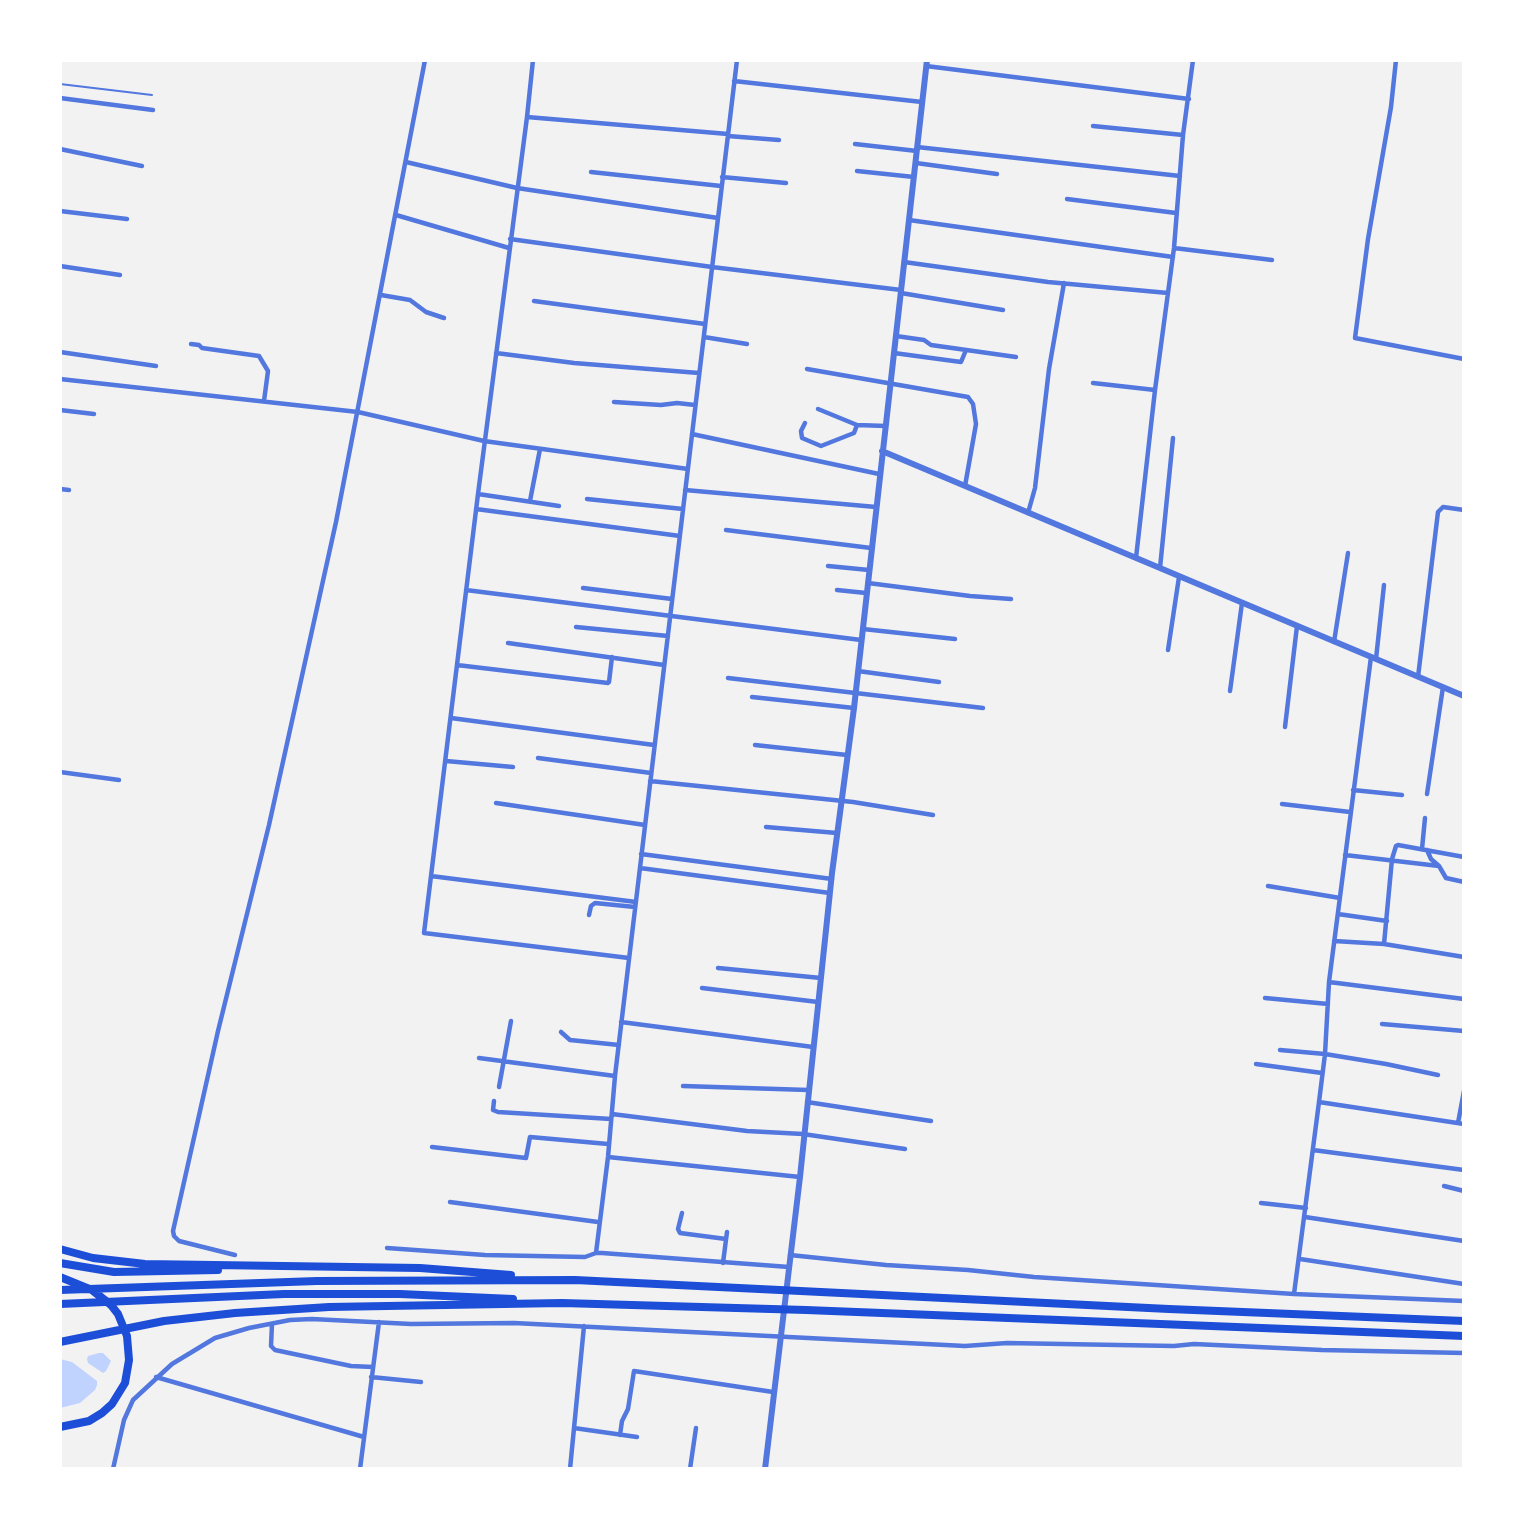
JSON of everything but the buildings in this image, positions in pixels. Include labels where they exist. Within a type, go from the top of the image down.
[{"type":"highway","points":[[60,1249],[93,1258],[145,1264],[420,1268],[574,1280],[1464,1321]]},
{"type":"highway","points":[[60,1263],[96,1270],[134,1272],[343,1266]]},
{"type":"highway","points":[[60,1277],[92,1290],[111,1305],[118,1314],[127,1336],[129,1360],[125,1383],[112,1404],[89,1420],[60,1427]]},
{"type":"highway","points":[[60,1290],[316,1281],[574,1280]]},
{"type":"highway","points":[[60,1304],[225,1296],[354,1294],[449,1295],[562,1303]]},
{"type":"highway","points":[[60,1342],[164,1321],[235,1312],[329,1307],[562,1303],[759,1308],[1464,1336]]},
{"type":"street","points":[[235,1255],[179,1241],[173,1231],[225,1000],[269,825],[336,522],[425,60]]},
{"type":"street","points":[[533,60],[424,933],[629,958]]},
{"type":"street","points":[[596,1253],[621,1022],[737,60]]},
{"type":"street","points":[[1136,558],[1173,257],[1183,135],[1193,60]]},
{"type":"street","points":[[1396,60],[1391,107],[1368,239],[1355,338],[1464,359]]},
{"type":"street","points":[[765,1469],[927,63],[1189,99]]},
{"type":"street","points":[[734,81],[922,102]]},
{"type":"street","points":[[60,98],[153,110]]},
{"type":"street","points":[[527,117],[779,140]]},
{"type":"street","points":[[1093,126],[1183,135]]},
{"type":"street","points":[[855,144],[1180,176]]},
{"type":"street","points":[[60,149],[142,166]]},
{"type":"street","points":[[406,162],[517,188],[718,218]]},
{"type":"street","points":[[915,163],[997,174]]},
{"type":"street","points":[[857,171],[914,177]]},
{"type":"street","points":[[591,172],[722,186]]},
{"type":"street","points":[[722,177],[786,183]]},
{"type":"street","points":[[1067,199],[1176,213]]},
{"type":"street","points":[[60,211],[127,219]]},
{"type":"street","points":[[396,215],[509,248]]},
{"type":"street","points":[[909,220],[1173,257]]},
{"type":"street","points":[[510,239],[901,292],[1003,310]]},
{"type":"street","points":[[1174,248],[1272,260]]},
{"type":"street","points":[[904,262],[1064,284],[1168,293]]},
{"type":"street","points":[[60,266],[120,275]]},
{"type":"street","points":[[1028,513],[1035,488],[1049,369],[1064,284]]},
{"type":"street","points":[[381,295],[410,300],[426,312],[444,318]]},
{"type":"street","points":[[534,301],[705,324]]},
{"type":"street","points":[[896,336],[924,340],[931,345],[1016,357]]},
{"type":"street","points":[[704,337],[747,344]]},
{"type":"street","points":[[191,344],[207,349],[259,356],[267,371],[264,401]]},
{"type":"street","points":[[894,353],[961,362],[966,350]]},
{"type":"street","points":[[60,352],[156,366]]},
{"type":"street","points":[[496,354],[699,373]]},
{"type":"street","points":[[807,369],[965,395],[972,401],[976,424],[965,486]]},
{"type":"street","points":[[60,379],[358,412],[484,441],[688,469]]},
{"type":"street","points":[[1093,383],[1155,390]]},
{"type":"street","points":[[614,402],[695,405]]},
{"type":"street","points":[[818,409],[856,425],[886,426]]},
{"type":"street","points":[[60,410],[94,414]]},
{"type":"street","points":[[805,423],[801,431],[802,438],[821,446],[854,433],[856,425]]},
{"type":"street","points":[[692,434],[879,474]]},
{"type":"street","points":[[1160,568],[1173,438]]},
{"type":"street","points":[[534,517],[533,502],[540,448]]},
{"type":"street","points":[[882,451],[1464,696]]},
{"type":"street","points":[[60,489],[69,490]]},
{"type":"street","points":[[685,490],[876,507]]},
{"type":"street","points":[[478,494],[559,506]]},
{"type":"street","points":[[587,499],[683,509]]},
{"type":"street","points":[[1418,677],[1438,512],[1443,507],[1464,510]]},
{"type":"street","points":[[476,509],[680,536]]},
{"type":"street","points":[[726,530],[871,548]]},
{"type":"street","points":[[1334,642],[1348,553]]},
{"type":"street","points":[[828,566],[869,570]]},
{"type":"street","points":[[1168,650],[1179,577]]},
{"type":"street","points":[[868,583],[1011,599]]},
{"type":"street","points":[[1294,1294],[1325,1054],[1329,982],[1350,812],[1384,585]]},
{"type":"street","points":[[583,588],[672,599]]},
{"type":"street","points":[[466,590],[861,640]]},
{"type":"street","points":[[837,590],[867,593]]},
{"type":"street","points":[[1230,691],[1242,603]]},
{"type":"street","points":[[1286,727],[1297,626]]},
{"type":"street","points":[[576,627],[668,636]]},
{"type":"street","points":[[863,629],[955,639]]},
{"type":"street","points":[[508,643],[664,665]]},
{"type":"street","points":[[457,665],[608,683],[612,657]]},
{"type":"street","points":[[858,671],[939,682]]},
{"type":"street","points":[[728,678],[983,708]]},
{"type":"street","points":[[798,702],[800,687]]},
{"type":"street","points":[[1427,794],[1443,687]]},
{"type":"street","points":[[752,697],[854,708]]},
{"type":"street","points":[[451,718],[654,745]]},
{"type":"street","points":[[755,745],[847,755]]},
{"type":"street","points":[[538,758],[651,772]]},
{"type":"street","points":[[446,761],[513,767]]},
{"type":"street","points":[[60,772],[119,780]]},
{"type":"street","points":[[650,781],[841,800],[933,815]]},
{"type":"street","points":[[1353,790],[1402,795]]},
{"type":"street","points":[[496,803],[645,825]]},
{"type":"street","points":[[1282,804],[1350,812]]},
{"type":"street","points":[[1425,818],[1424,850],[1439,866],[1446,878],[1464,882]]},
{"type":"street","points":[[766,827],[837,833]]},
{"type":"street","points":[[1384,944],[1394,849],[1398,845],[1464,856]]},
{"type":"street","points":[[641,854],[832,879]]},
{"type":"street","points":[[1345,855],[1439,866]]},
{"type":"street","points":[[640,868],[830,893]]},
{"type":"street","points":[[431,876],[635,904]]},
{"type":"street","points":[[1268,886],[1340,898]]},
{"type":"street","points":[[589,915],[591,906],[595,903],[635,904]]},
{"type":"street","points":[[1338,914],[1387,921]]},
{"type":"street","points":[[1334,941],[1384,944],[1464,957]]},
{"type":"street","points":[[718,968],[821,978]]},
{"type":"street","points":[[1329,982],[1464,999]]},
{"type":"street","points":[[702,988],[818,1002]]},
{"type":"street","points":[[1265,998],[1328,1004]]},
{"type":"street","points":[[499,1087],[511,1021]]},
{"type":"street","points":[[621,1022],[813,1047]]},
{"type":"street","points":[[1382,1024],[1464,1030]]},
{"type":"street","points":[[561,1032],[570,1040],[619,1045]]},
{"type":"street","points":[[1280,1050],[1325,1054],[1386,1064],[1438,1076]]},
{"type":"street","points":[[479,1058],[615,1076]]},
{"type":"street","points":[[1256,1064],[1322,1073]]},
{"type":"street","points":[[683,1086],[808,1090]]},
{"type":"street","points":[[1319,1102],[1461,1123],[1464,1091]]},
{"type":"street","points":[[494,1101],[493,1110],[498,1112],[612,1116],[747,1131],[803,1134],[905,1149]]},
{"type":"street","points":[[807,1102],[931,1120]]},
{"type":"street","points":[[432,1147],[526,1158],[530,1137],[608,1144]]},
{"type":"street","points":[[1313,1150],[1464,1170]]},
{"type":"street","points":[[608,1157],[800,1177]]},
{"type":"street","points":[[1444,1186],[1464,1191]]},
{"type":"street","points":[[450,1202],[598,1222]]},
{"type":"street","points":[[1261,1203],[1306,1208]]},
{"type":"street","points":[[682,1213],[678,1229],[680,1233],[726,1239]]},
{"type":"street","points":[[1305,1216],[1464,1241]]},
{"type":"street","points":[[723,1263],[727,1232]]},
{"type":"street","points":[[387,1248],[485,1255],[585,1257],[596,1253],[789,1267]]},
{"type":"street","points":[[790,1255],[1034,1277],[1294,1294],[1464,1301]]},
{"type":"street","points":[[1300,1259],[1464,1284]]},
{"type":"street","points":[[113,1469],[128,1410],[133,1400],[172,1364],[209,1340],[249,1328],[312,1319],[513,1323],[965,1346],[1007,1343],[1174,1346],[1194,1344],[1464,1353]]},
{"type":"street","points":[[360,1469],[379,1322]]},
{"type":"street","points":[[272,1324],[271,1346],[274,1350],[351,1366],[373,1368]]},
{"type":"street","points":[[570,1469],[584,1326]]},
{"type":"street","points":[[620,1435],[622,1421],[628,1409],[634,1371],[773,1392]]},
{"type":"street","points":[[156,1377],[364,1437]]},
{"type":"street","points":[[371,1377],[421,1382]]},
{"type":"street","points":[[574,1428],[637,1437]]},
{"type":"street","points":[[690,1469],[696,1428]]},
{"type":"lane","points":[[60,84],[152,95]]},
{"type":"water","points":[[103,1353],[111,1361],[103,1373],[88,1363],[87,1359],[88,1356]]},
{"type":"water","points":[[60,1359],[72,1362],[97,1381],[97,1385],[95,1390],[80,1403],[60,1408]]}]
